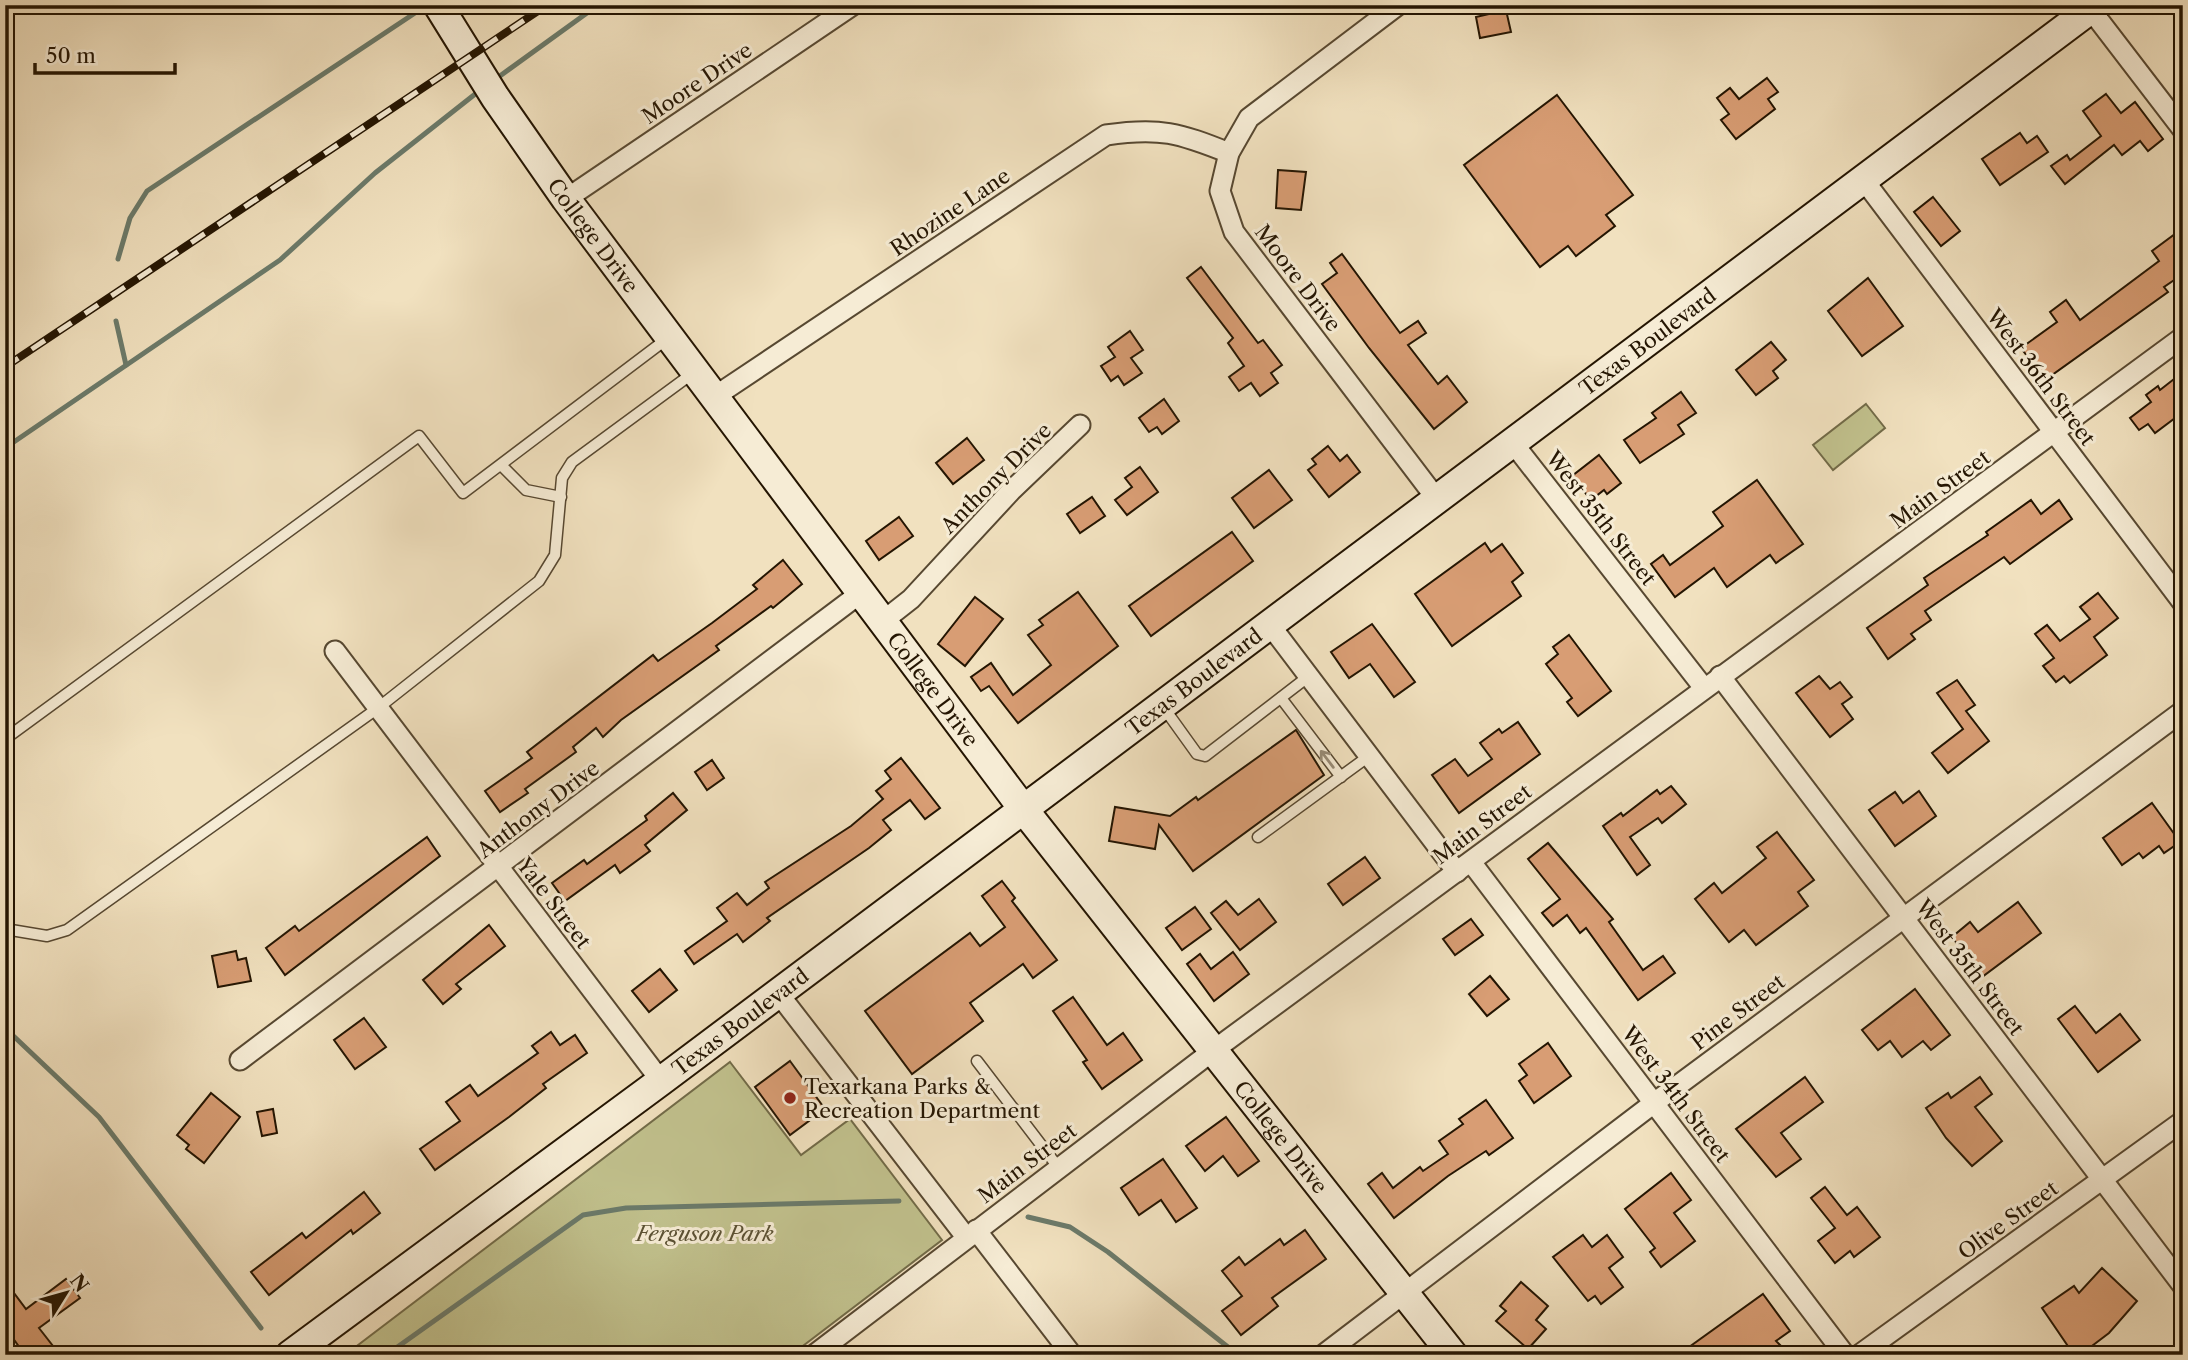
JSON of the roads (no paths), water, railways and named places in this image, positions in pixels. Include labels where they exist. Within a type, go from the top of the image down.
[{"type":"main road","name":"Texas Boulevard","points":[[290,1355],[1024,810],[2093,7]]},
{"type":"main road","name":"College Drive","points":[[442,12],[495,97],[566,199],[1024,810],[1453,1355]]},
{"type":"street","name":"Moore Drive","points":[[566,199],[853,5]]},
{"type":"street","name":"Moore Drive","points":[[1398,5],[1249,118],[1229,153],[1220,191],[1234,232],[1436,498]]},
{"type":"street","points":[[2093,7],[2183,130]]},
{"type":"street","name":"Rhozine Lane","points":[[714,397],[1106,135],[1146,129],[1183,134],[1229,153]]},
{"type":"street","name":"West 36th Street","points":[[1863,179],[2183,603]]},
{"type":"street","name":"Main Street","points":[[814,1355],[1214,1050],[2183,337]]},
{"type":"street","name":"Anthony Drive","points":[[883,621],[911,599],[1011,491],[1080,425]]},
{"type":"street","name":"West 35th Street","points":[[1513,443],[1704,688]]},
{"type":"street","name":"Anthony Drive","points":[[240,1060],[862,592]]},
{"type":"street","name":"West 34th Street","points":[[1270,625],[1369,756],[1464,867],[1654,1103],[1845,1355]]},
{"type":"street","name":"Yale Street","points":[[335,651],[661,1081]]},
{"type":"street","name":"West 35th Street","points":[[1720,676],[2183,1286]]},
{"type":"street","name":"Pine Street","points":[[1324,1355],[1654,1103],[2183,711]]},
{"type":"street","points":[[778,993],[1072,1355]]},
{"type":"street","name":"Olive Street","points":[[1859,1355],[2183,1121]]},
{"type":"lane","points":[[5,740],[419,436],[463,494],[669,337]]},
{"type":"lane","points":[[5,929],[47,936],[67,930],[378,708],[540,581],[555,555],[562,478],[572,462],[695,372]]},
{"type":"lane","points":[[501,465],[526,491],[561,497]]},
{"type":"lane","points":[[1162,706],[1198,754],[1205,756],[1308,676]]},
{"type":"lane","points":[[1281,698],[1341,777]]},
{"type":"lane","points":[[1258,837],[1369,756]]},
{"type":"lane","points":[[977,1061],[1058,1167]]},
{"type":"waterway","points":[[118,259],[130,218],[147,191],[427,5]]},
{"type":"waterway","points":[[493,81],[598,5]]},
{"type":"waterway","points":[[5,448],[280,260],[375,173],[479,91]]},
{"type":"waterway","points":[[116,321],[126,365]]},
{"type":"waterway","points":[[5,1028],[99,1117],[261,1328]]},
{"type":"waterway","points":[[373,1350],[396,1348],[583,1215],[626,1208],[899,1201]]},
{"type":"waterway","points":[[1028,1217],[1070,1227],[1108,1252],[1238,1355]]},
{"type":"railway","points":[[5,367],[547,5]]},
{"type":"place","name":"Texarkana Parks & Recreation Department","points":[[790,1098]]},
{"type":"park label","name":"Ferguson Park","points":[[705,1233]]}]
